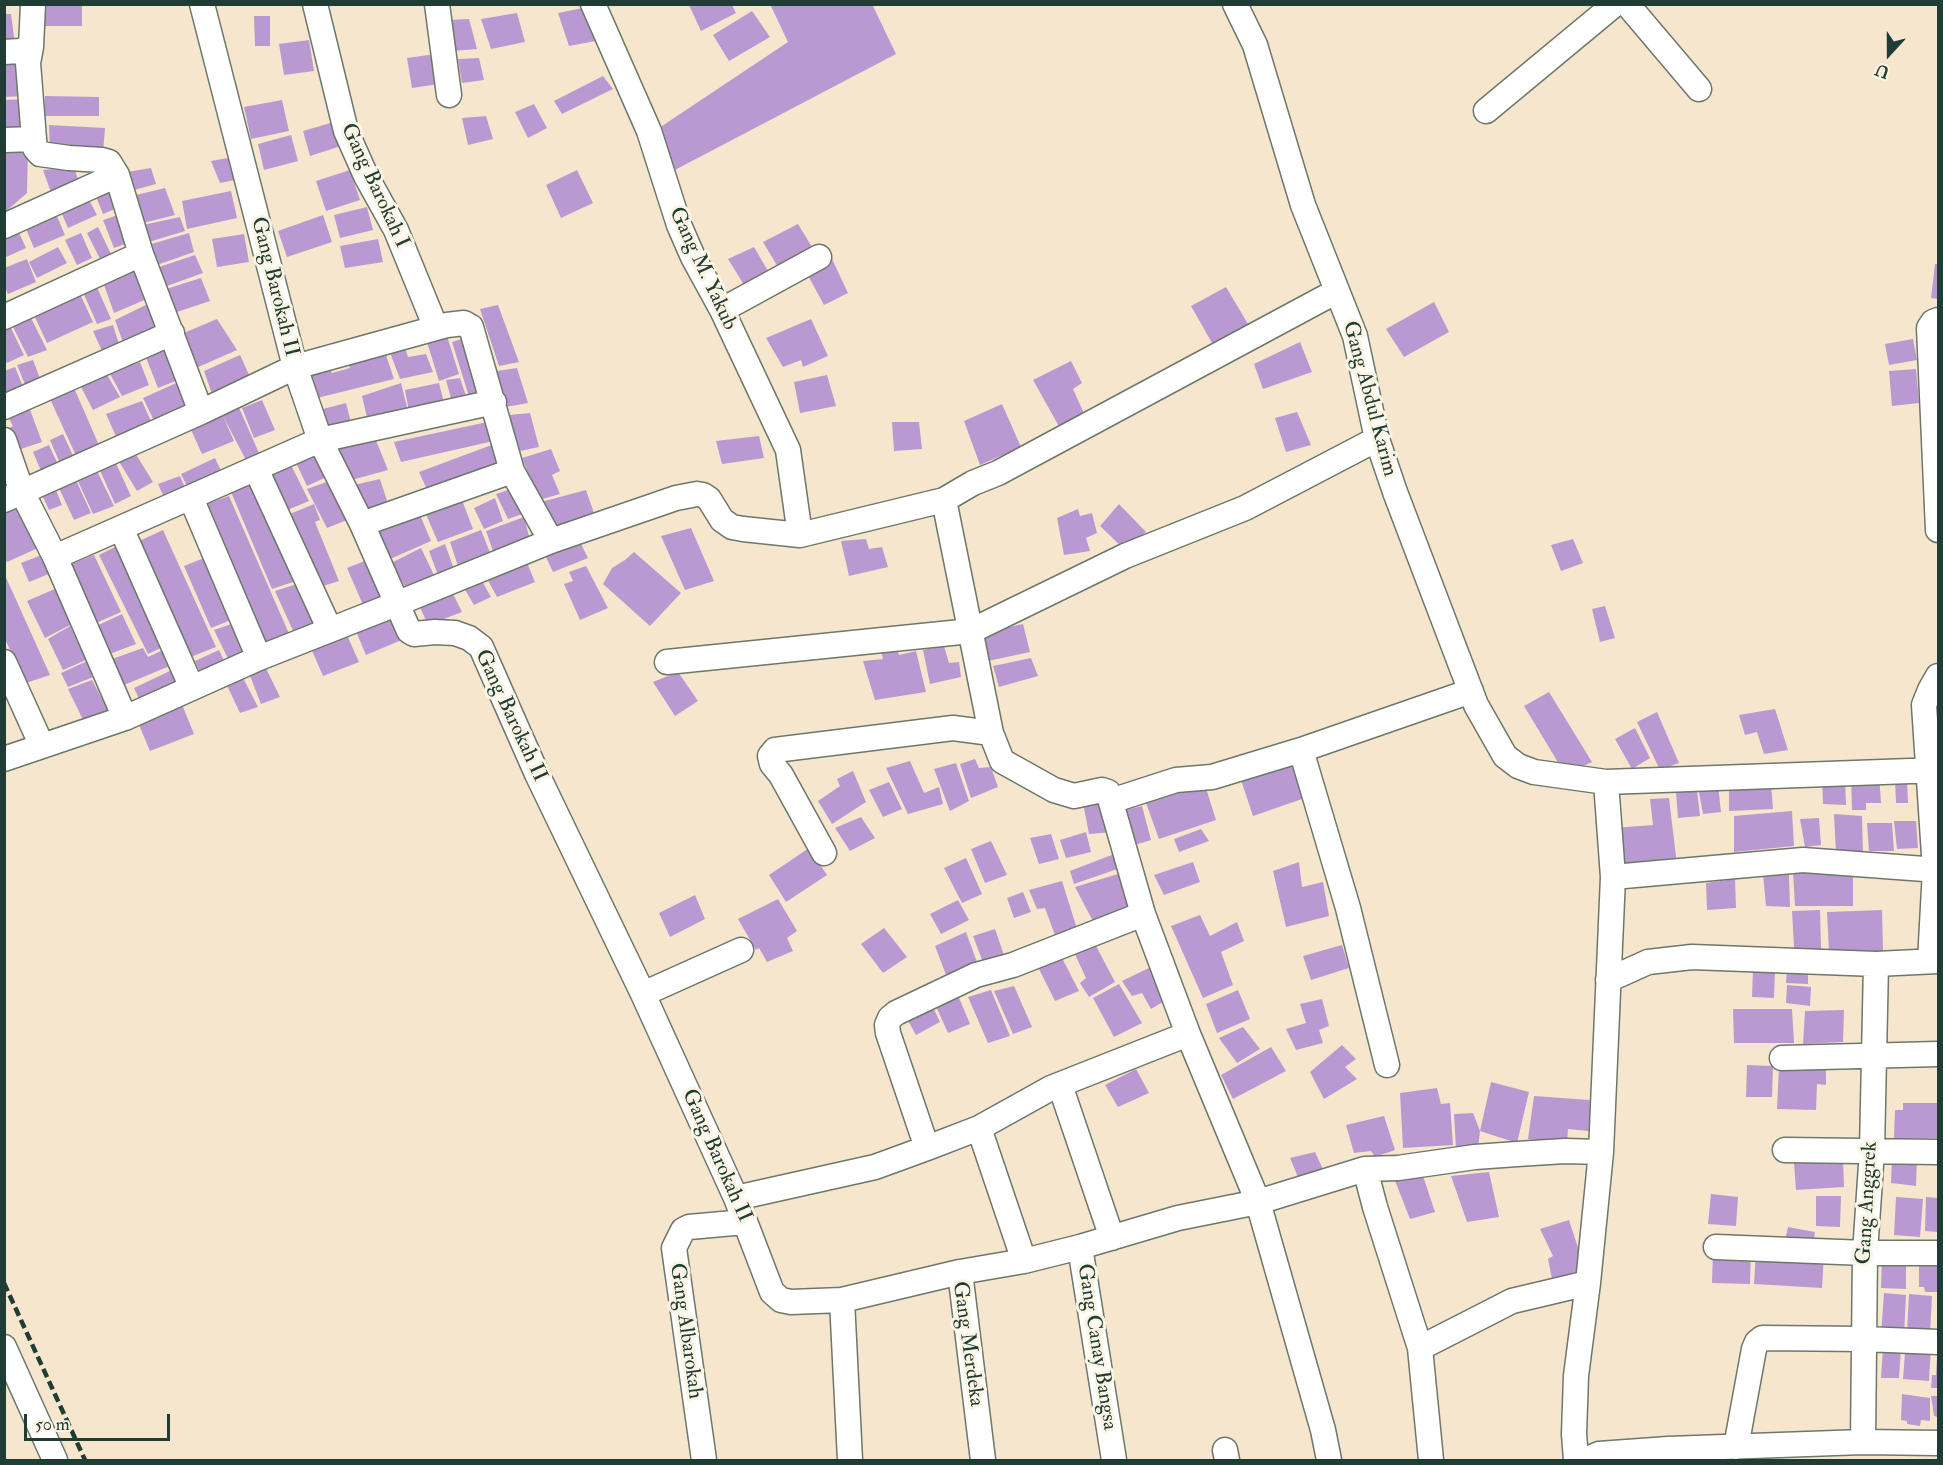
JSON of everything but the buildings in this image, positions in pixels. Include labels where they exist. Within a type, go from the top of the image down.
[{"type":"street","points":[[33,4],[32,46],[28,63],[35,148],[40,154],[109,162],[117,175],[141,254],[201,412]]},
{"type":"street","name":"Gang Barokah II","points":[[202,4],[295,367],[320,440],[362,524],[409,631],[414,634],[455,633],[469,638],[481,647],[537,774],[643,994],[736,1198],[772,1292]]},
{"type":"street","name":"Gang Barokah I","points":[[315,4],[346,131],[366,176],[396,230],[436,328]]},
{"type":"street","points":[[437,4],[449,95]]},
{"type":"street","name":"Gang M. Yakub","points":[[593,4],[649,131],[679,225],[788,450],[800,535]]},
{"type":"street","name":"Gang Abdul Karim","points":[[1235,4],[1255,45],[1303,205],[1355,336],[1377,439],[1395,492],[1476,705],[1505,756],[1518,766],[1534,772],[1606,782],[1934,770]]},
{"type":"street","points":[[1486,111],[1615,4]]},
{"type":"street","points":[[1627,4],[1699,89]]},
{"type":"street","points":[[4,52],[20,51],[32,46]]},
{"type":"street","points":[[4,140],[33,139]]},
{"type":"street","points":[[4,226],[117,175]]},
{"type":"street","points":[[4,317],[141,254]]},
{"type":"street","points":[[722,310],[819,257]]},
{"type":"street","points":[[4,759],[125,718],[259,658],[550,541],[676,498],[704,495],[722,520],[732,526],[800,535],[944,500],[1337,291]]},
{"type":"street","points":[[1938,320],[1930,324],[1929,328],[1936,420],[1938,531]]},
{"type":"street","points":[[13,496],[201,412],[295,367],[436,328],[464,323],[471,327],[512,471],[550,541]]},
{"type":"street","points":[[4,407],[172,333]]},
{"type":"street","points":[[55,557],[320,440],[494,402]]},
{"type":"street","points":[[667,662],[971,631],[1125,556],[1245,508],[1377,439]]},
{"type":"street","points":[[4,440],[13,496],[55,557],[125,718]]},
{"type":"street","points":[[256,469],[330,630]]},
{"type":"street","points":[[362,524],[512,471]]},
{"type":"street","points":[[190,498],[259,658]]},
{"type":"street","points":[[944,500],[991,733],[1002,761],[1054,790],[1074,795],[1102,790],[1108,792],[1143,914],[1188,1034],[1258,1202],[1323,1430],[1329,1461]]},
{"type":"street","points":[[121,528],[192,688]]},
{"type":"street","points":[[4,662],[42,746]]},
{"type":"street","points":[[1608,980],[1647,962],[1692,957],[1876,964],[1934,961],[1937,870],[1934,770],[1924,705],[1938,676]]},
{"type":"street","points":[[1111,801],[1176,780],[1212,777],[1301,750],[1471,692]]},
{"type":"street","points":[[824,853],[781,775],[772,764],[770,756],[775,750],[953,728],[991,733]]},
{"type":"street","points":[[1301,750],[1348,908],[1387,1065]]},
{"type":"street","points":[[1576,1461],[1574,1434],[1576,1376],[1601,1152],[1613,877],[1606,782]]},
{"type":"street","points":[[1613,877],[1803,860],[1937,870]]},
{"type":"street","points":[[927,1148],[888,1033],[887,1025],[890,1018],[976,975],[1013,965],[1143,914]]},
{"type":"street","points":[[643,994],[741,950]]},
{"type":"street","name":"Gang Anggrek","points":[[1863,1442],[1865,1252],[1872,1150],[1876,964]]},
{"type":"street","points":[[736,1198],[875,1167],[979,1128],[1051,1088],[1188,1034]]},
{"type":"street","points":[[1782,1058],[1938,1054]]},
{"type":"street","points":[[1060,1085],[1112,1238]]},
{"type":"street","points":[[979,1128],[1024,1262]]},
{"type":"street","points":[[1785,1150],[1938,1152]]},
{"type":"street","points":[[1080,1247],[1178,1218],[1258,1202],[1365,1169],[1398,1168],[1475,1157],[1565,1151],[1601,1152]]},
{"type":"street","points":[[1365,1169],[1420,1348],[1431,1461]]},
{"type":"street","name":"Gang Albarokah","points":[[704,1461],[674,1248],[683,1230],[689,1227],[745,1222]]},
{"type":"street","name":"Gang Canay Bangsa","points":[[960,1272],[1024,1262],[1080,1247],[1114,1461]]},
{"type":"street","points":[[1716,1247],[1938,1253]]},
{"type":"street","name":"Gang Merdeka","points":[[772,1292],[781,1300],[791,1302],[842,1300],[960,1272],[983,1461]]},
{"type":"street","points":[[1420,1348],[1512,1301],[1588,1283]]},
{"type":"street","points":[[842,1300],[850,1461]]},
{"type":"street","points":[[1736,1447],[1754,1349],[1762,1338],[1938,1342]]},
{"type":"street","points":[[4,1347],[56,1461]]},
{"type":"street","points":[[1585,1461],[1599,1454],[1668,1455],[1736,1447],[1863,1442],[1902,1452],[1938,1443]]},
{"type":"railway","points":[[4,1283],[85,1460]]}]
